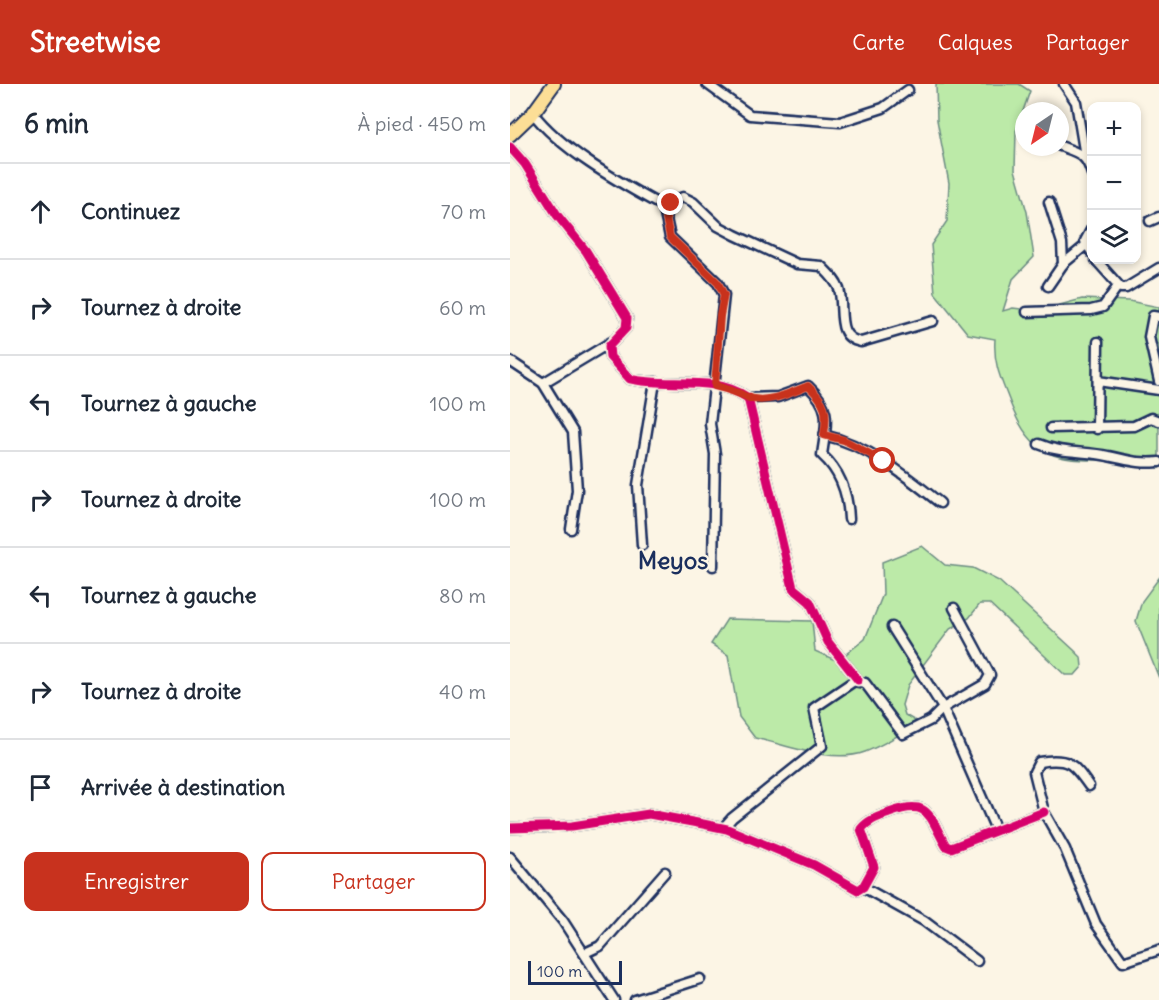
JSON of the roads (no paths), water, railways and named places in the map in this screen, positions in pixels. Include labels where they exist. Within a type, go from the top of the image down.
[{"type":"highway","points":[[510,135],[533,113],[554,84]]},
{"type":"street","points":[[707,84],[750,115],[840,122],[884,108],[908,90]]},
{"type":"street","points":[[1064,84],[1076,102],[1087,161]]},
{"type":"street","points":[[533,113],[542,125],[586,159],[626,185],[663,205],[670,237],[718,283],[724,295],[720,316],[711,424],[715,454],[713,566]]},
{"type":"street","points":[[510,147],[525,164],[557,215],[586,251],[627,318],[626,328],[609,346],[610,357],[630,379],[715,386],[741,393],[748,398],[778,397],[808,386],[822,399],[826,419],[822,455],[834,466],[848,500],[849,519]]},
{"type":"street","points":[[1069,149],[1085,156]]},
{"type":"street","points":[[663,205],[683,197],[693,202],[718,226],[735,236],[797,264],[821,266],[839,289],[845,335],[851,340],[861,342],[933,321]]},
{"type":"street","points":[[1049,202],[1062,243],[1063,264]]},
{"type":"street","points":[[1150,221],[1159,217]]},
{"type":"street","points":[[1048,286],[1063,264],[1087,250]]},
{"type":"street","points":[[1099,264],[1118,286],[1126,288],[1159,268]]},
{"type":"street","points":[[1027,312],[1091,310],[1103,307],[1118,286]]},
{"type":"street","points":[[1159,316],[1153,316],[1149,337],[1159,381]]},
{"type":"street","points":[[543,382],[613,341]]},
{"type":"street","points":[[1097,429],[1098,342]]},
{"type":"street","points":[[510,361],[543,382],[573,432],[577,490],[571,529]]},
{"type":"street","points":[[1098,381],[1159,390]]},
{"type":"street","points":[[642,545],[639,476],[654,382]]},
{"type":"street","points":[[748,398],[794,588],[810,603],[828,642],[858,680],[865,683],[903,734],[931,720],[943,708],[985,684],[990,675],[954,608]]},
{"type":"street","points":[[1051,428],[1097,429],[1134,426],[1151,418],[1159,422]]},
{"type":"street","points":[[824,435],[844,440],[883,461],[940,503]]},
{"type":"street","points":[[1039,444],[1053,450],[1108,456],[1136,464],[1159,462]]},
{"type":"street","points":[[892,627],[943,708],[996,830]]},
{"type":"street","points":[[723,828],[732,818],[822,746],[814,708],[858,680]]},
{"type":"street","points":[[1089,786],[1068,761],[1058,759],[1039,762],[1034,772],[1044,812],[1065,849],[1096,924],[1123,962],[1159,950]]},
{"type":"street","points":[[510,828],[572,825],[649,814],[723,828],[814,865],[858,890],[863,887],[874,867],[861,829],[866,822],[905,807],[921,808],[929,815],[946,846],[951,848],[1044,812]]},
{"type":"street","points":[[511,862],[563,921],[614,1000]]},
{"type":"street","points":[[585,953],[600,946],[665,872]]},
{"type":"street","points":[[863,887],[924,921],[977,961]]},
{"type":"street","points":[[635,1000],[700,979]]},
{"type":"district","name":"Meyos","points":[[673,560]]}]
